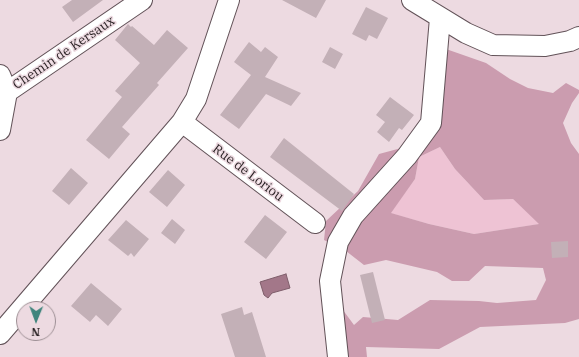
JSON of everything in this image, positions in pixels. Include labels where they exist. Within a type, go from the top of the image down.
[{"type":"street","name":"Chemin de Kersaux","points":[[0,130],[3,83],[142,0]]},
{"type":"street","points":[[0,334],[182,122],[196,99],[229,0]]},
{"type":"street","points":[[412,0],[466,33],[493,45],[545,46],[570,41],[579,36]]},
{"type":"street","points":[[338,357],[330,282],[338,242],[353,216],[407,156],[430,123],[440,18]]},
{"type":"street","name":"Rue de Loriou","points":[[182,122],[315,223]]},
{"type":"shaded area","points":[[446,49],[486,63],[510,79],[528,88],[553,93],[566,83],[579,90],[579,93],[572,103],[563,123],[571,143],[579,154],[579,319],[565,323],[480,327],[439,349],[366,347],[367,357],[339,357],[334,298],[354,325],[363,317],[398,320],[430,300],[497,303],[536,300],[546,280],[543,268],[485,266],[469,281],[452,281],[437,272],[386,260],[364,265],[346,251],[324,240],[326,221],[358,191],[379,154],[405,147],[425,121]],"holes":[[[440,147],[455,169],[484,200],[513,199],[539,224],[474,234],[429,224],[391,213],[415,179],[419,157]]]},
{"type":"shaded area","points":[[440,147],[455,169],[484,200],[513,199],[540,224],[474,234],[429,224],[390,213],[415,179],[419,157]]},
{"type":"shaded area","points":[[286,274],[290,288],[272,293],[268,298],[264,295],[260,282]]},
{"type":"building","points":[[72,0],[103,0],[73,22],[62,7]]},
{"type":"building","points":[[282,0],[326,0],[316,18]]},
{"type":"building","points":[[366,7],[388,18],[377,39],[369,35],[366,41],[352,34]]},
{"type":"building","points":[[128,24],[154,45],[167,30],[188,48],[157,83],[159,85],[122,127],[130,134],[109,159],[86,140],[122,97],[115,91],[140,63],[115,40]]},
{"type":"building","points":[[249,42],[261,52],[265,47],[278,57],[265,77],[301,93],[291,106],[266,94],[239,129],[220,115],[251,75],[234,62]]},
{"type":"building","points":[[330,47],[343,54],[335,69],[322,62]]},
{"type":"building","points":[[390,97],[414,115],[402,130],[399,128],[389,142],[377,132],[385,122],[376,115]]},
{"type":"building","points":[[284,138],[354,194],[342,211],[270,157]]},
{"type":"building","points":[[71,168],[88,183],[69,205],[52,191]]},
{"type":"building","points":[[168,170],[185,185],[167,207],[149,192]]},
{"type":"building","points":[[265,215],[287,232],[266,259],[244,242]]},
{"type":"building","points":[[172,219],[185,230],[175,244],[161,233]]},
{"type":"building","points":[[126,220],[149,239],[134,257],[131,253],[128,256],[108,240]]},
{"type":"building","points":[[568,241],[568,257],[552,258],[551,242]]},
{"type":"building","points":[[373,272],[385,320],[372,323],[360,275]]},
{"type":"building","points":[[91,283],[122,309],[108,326],[96,315],[90,322],[71,306]]},
{"type":"building","points":[[242,307],[244,315],[252,312],[266,357],[235,357],[221,314]]}]
